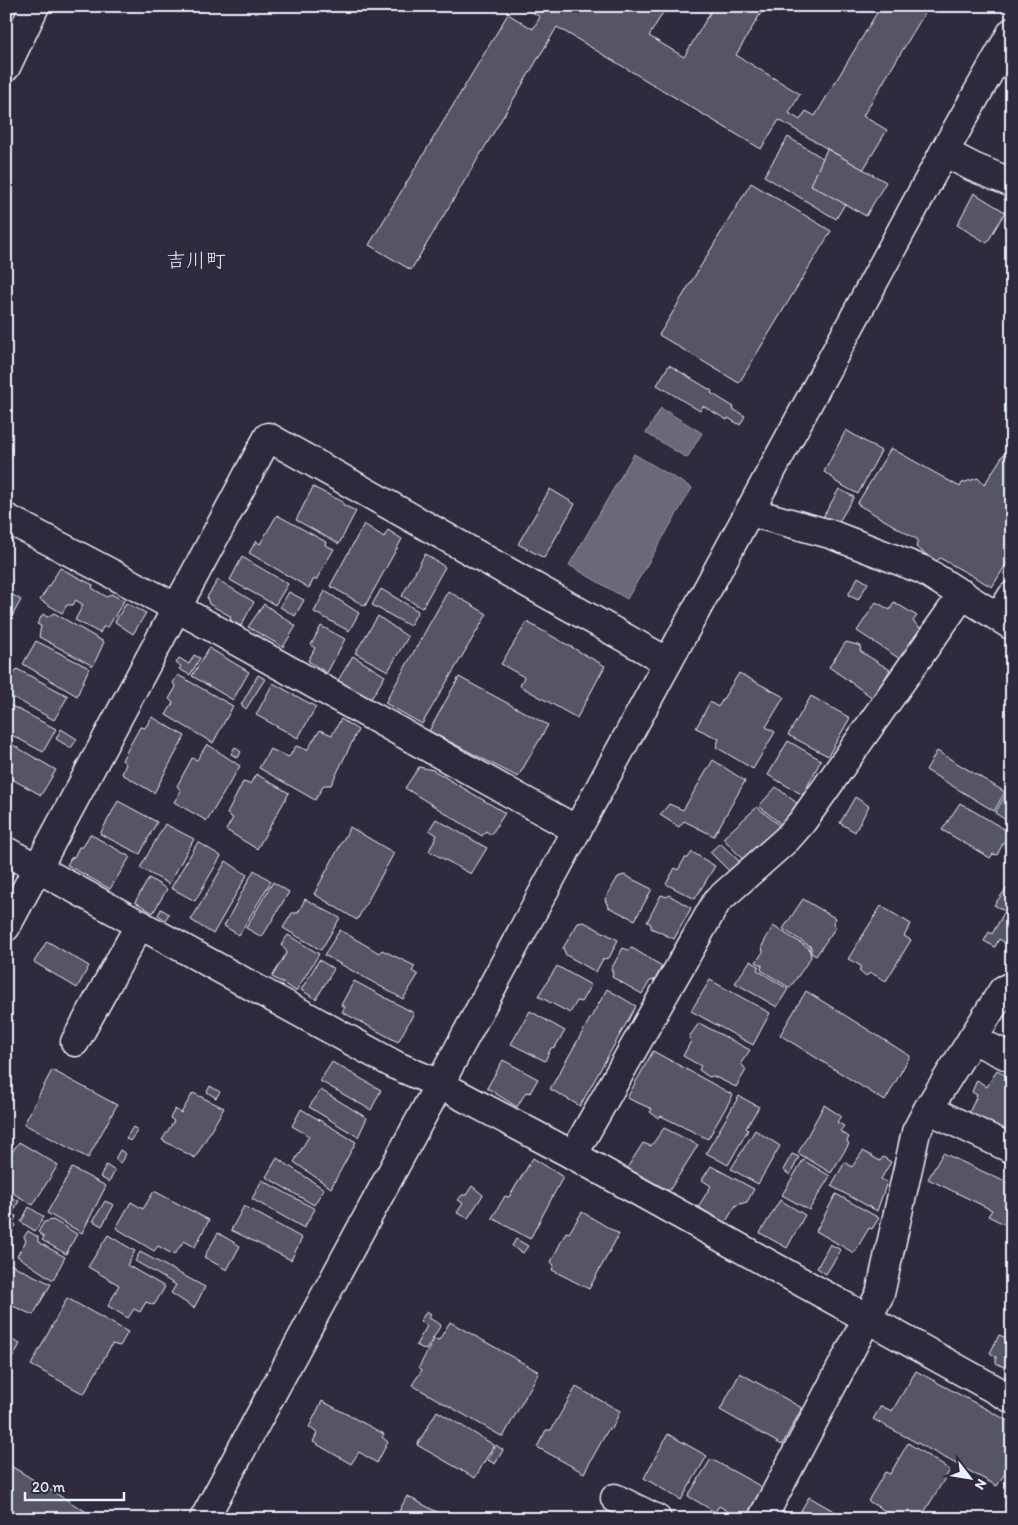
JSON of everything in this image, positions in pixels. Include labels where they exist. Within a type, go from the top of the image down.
[{"type":"street","points":[[6,68],[35,6]]},
{"type":"street","points":[[204,1519],[944,152],[1012,32]]},
{"type":"street","points":[[944,152],[973,167],[1012,183]]},
{"type":"street","points":[[6,927],[268,437],[668,662]]},
{"type":"street","points":[[750,512],[830,534],[914,566],[963,594],[1008,613]]},
{"type":"street","points":[[6,518],[177,608],[577,830]]},
{"type":"street","points":[[573,1155],[717,901],[787,839],[802,822],[963,594]]},
{"type":"street","points":[[6,851],[397,1066],[439,1084],[573,1155],[1012,1399]]},
{"type":"street","points":[[75,1042],[140,924]]},
{"type":"street","points":[[762,1519],[880,1294],[916,1132],[928,1109],[1003,990],[1012,986]]},
{"type":"street","points":[[972,1039],[1012,1058]]},
{"type":"street","points":[[928,1109],[1012,1150]]},
{"type":"street","points":[[615,1498],[657,1519]]},
{"type":"water","points":[[661,408],[702,433],[687,458],[646,433]]},
{"type":"water","points":[[634,454],[692,488],[627,599],[569,565]]},
{"type":"building","points":[[535,6],[667,6],[649,36],[684,57],[714,6],[765,6],[736,55],[800,94],[789,113],[800,120],[806,111],[815,116],[881,6],[929,6],[863,116],[887,130],[863,170],[779,120],[761,149],[557,27],[411,270],[369,245],[508,14],[533,29],[540,17],[532,12]]},
{"type":"building","points":[[788,137],[859,180],[836,219],[764,176]]},
{"type":"building","points":[[827,149],[886,182],[866,216],[811,185]]},
{"type":"building","points":[[751,183],[831,231],[739,383],[659,335]]},
{"type":"building","points":[[974,193],[1005,212],[987,243],[957,225]]},
{"type":"building","points":[[669,365],[712,391],[711,393],[745,416],[740,425],[703,406],[700,411],[657,385]]},
{"type":"building","points":[[846,430],[881,451],[858,494],[836,482],[824,472]]},
{"type":"building","points":[[1012,441],[1012,555],[992,587],[940,558],[936,562],[916,547],[918,540],[857,504],[891,448],[960,487],[962,483],[978,478],[984,485]]},
{"type":"building","points":[[313,487],[343,502],[343,505],[356,511],[339,544],[296,520]]},
{"type":"building","points":[[550,489],[575,504],[544,558],[518,544]]},
{"type":"building","points":[[839,489],[854,497],[837,525],[823,517]]},
{"type":"building","points":[[277,515],[326,542],[325,545],[334,549],[316,580],[314,579],[309,588],[249,553],[256,541],[260,544]]},
{"type":"building","points":[[364,524],[384,537],[388,530],[402,539],[365,606],[330,586]]},
{"type":"building","points":[[425,554],[445,567],[422,608],[402,596]]},
{"type":"building","points":[[242,557],[288,584],[275,605],[230,580]]},
{"type":"building","points":[[60,568],[93,585],[92,588],[107,597],[111,594],[124,601],[108,627],[103,627],[100,633],[75,620],[83,605],[76,600],[73,605],[67,605],[62,613],[40,600]]},
{"type":"building","points":[[858,577],[868,583],[858,600],[848,595]]},
{"type":"building","points":[[218,580],[254,602],[241,626],[231,621],[230,616],[209,604],[207,597]]},
{"type":"building","points":[[381,589],[418,611],[410,626],[372,605]]},
{"type":"building","points":[[6,591],[21,600],[6,627]]},
{"type":"building","points":[[325,591],[359,613],[349,631],[314,612]]},
{"type":"building","points":[[448,591],[487,614],[422,724],[385,703]]},
{"type":"building","points":[[289,592],[304,600],[295,616],[280,607]]},
{"type":"building","points":[[876,602],[890,610],[894,602],[917,616],[913,621],[921,629],[900,659],[857,631]]},
{"type":"building","points":[[126,603],[146,613],[133,634],[115,622]]},
{"type":"building","points":[[264,604],[296,626],[283,647],[248,627]]},
{"type":"building","points":[[54,613],[104,642],[93,666],[39,637],[41,626],[37,624],[43,614],[47,617]]},
{"type":"building","points":[[378,616],[408,637],[388,671],[355,653]]},
{"type":"building","points":[[527,622],[605,666],[577,718],[520,686],[524,677],[501,664]]},
{"type":"building","points":[[321,626],[345,639],[327,673],[308,661],[315,648],[311,645]]},
{"type":"building","points":[[36,641],[89,668],[77,696],[23,664]]},
{"type":"building","points":[[846,642],[861,646],[860,651],[890,670],[873,698],[829,667]]},
{"type":"building","points":[[209,648],[249,672],[233,700],[192,676]]},
{"type":"building","points":[[194,655],[200,658],[190,675],[179,669],[181,666],[176,663],[179,658],[189,664]]},
{"type":"building","points":[[353,656],[385,676],[369,702],[337,682]]},
{"type":"building","points":[[17,669],[68,696],[54,720],[7,694],[6,685]]},
{"type":"building","points":[[739,673],[784,697],[766,727],[775,732],[753,769],[716,747],[719,739],[696,728],[710,702],[718,707]]},
{"type":"building","points":[[178,675],[233,706],[213,743],[166,715],[173,703],[169,699],[176,687],[173,683]]},
{"type":"building","points":[[258,675],[265,679],[246,709],[241,705]]},
{"type":"building","points":[[459,677],[548,725],[518,777],[429,731]]},
{"type":"building","points":[[273,683],[316,707],[298,738],[256,715]]},
{"type":"building","points":[[811,696],[850,718],[828,756],[788,735]]},
{"type":"building","points":[[6,703],[56,729],[43,752],[6,732]]},
{"type":"building","points":[[152,717],[185,736],[154,793],[122,774],[126,764],[122,760],[140,727],[145,728]]},
{"type":"building","points":[[341,719],[358,730],[331,785],[324,785],[315,800],[259,768],[270,749],[289,757],[296,746],[307,750],[320,730],[332,735]]},
{"type":"building","points":[[61,729],[77,739],[71,748],[56,739]]},
{"type":"building","points":[[6,741],[56,770],[41,795],[6,776]]},
{"type":"building","points":[[788,741],[821,760],[803,795],[768,775]]},
{"type":"building","points":[[207,744],[240,766],[207,821],[174,802],[181,791],[177,786],[192,758],[197,760]]},
{"type":"building","points":[[235,747],[241,752],[238,758],[231,754]]},
{"type":"building","points":[[937,751],[1005,792],[994,811],[926,770]]},
{"type":"building","points":[[713,760],[745,781],[714,836],[684,821],[679,827],[660,815],[669,804],[683,810]]},
{"type":"building","points":[[419,767],[433,770],[505,813],[491,835],[486,831],[482,836],[405,788]]},
{"type":"building","points":[[256,774],[289,793],[257,849],[226,830],[233,818],[227,814],[243,782],[250,784]]},
{"type":"building","points":[[1012,786],[1012,824],[995,813]]},
{"type":"building","points":[[776,787],[798,804],[783,826],[759,806]]},
{"type":"building","points":[[855,797],[869,806],[855,832],[840,823]]},
{"type":"building","points":[[118,801],[157,822],[140,854],[100,834]]},
{"type":"building","points":[[960,803],[1009,832],[997,855],[993,854],[990,858],[942,830]]},
{"type":"building","points":[[757,807],[780,826],[745,862],[723,838]]},
{"type":"building","points":[[436,819],[487,848],[471,874],[429,851],[437,835],[429,830]]},
{"type":"building","points":[[165,824],[194,839],[169,884],[140,868]]},
{"type":"building","points":[[350,827],[394,853],[357,920],[314,894]]},
{"type":"building","points":[[90,834],[130,857],[110,889],[67,865],[79,847],[83,847]]},
{"type":"building","points":[[198,842],[221,856],[195,901],[171,888]]},
{"type":"building","points":[[720,843],[740,862],[730,872],[710,852]]},
{"type":"building","points":[[692,852],[715,866],[695,899],[666,884],[675,868],[678,870],[685,858],[688,858]]},
{"type":"building","points":[[226,861],[247,875],[213,934],[191,920]]},
{"type":"building","points":[[6,868],[14,873],[6,887]]},
{"type":"building","points":[[254,870],[271,881],[239,935],[224,926]]},
{"type":"building","points":[[624,875],[652,889],[635,920],[608,907],[605,899],[618,877]]},
{"type":"building","points":[[149,878],[167,889],[153,913],[135,902]]},
{"type":"building","points":[[273,882],[289,892],[262,937],[246,928]]},
{"type":"building","points":[[1006,889],[1010,891],[1012,889],[1012,947],[999,939],[995,947],[984,941],[989,932],[992,934],[1005,911],[994,905]]},
{"type":"building","points":[[661,895],[667,897],[669,895],[691,908],[674,939],[651,928],[651,924],[647,922]]},
{"type":"building","points":[[305,899],[340,918],[321,950],[283,928],[292,913],[298,913]]},
{"type":"building","points":[[803,899],[835,918],[833,924],[836,927],[816,956],[811,953],[811,947],[783,929]]},
{"type":"building","points":[[881,906],[911,924],[904,936],[911,940],[886,981],[871,973],[865,976],[859,971],[861,966],[848,959]]},
{"type":"building","points":[[161,909],[169,914],[165,920],[158,915]]},
{"type":"building","points":[[584,922],[618,940],[609,958],[603,959],[596,972],[566,955],[563,948],[578,923]]},
{"type":"building","points":[[773,926],[809,948],[811,957],[790,988],[761,970],[762,965],[756,962],[763,952],[762,946]]},
{"type":"building","points":[[340,930],[379,953],[382,950],[415,966],[412,971],[418,975],[403,999],[324,955]]},
{"type":"building","points":[[288,935],[319,954],[296,991],[272,977],[287,952],[281,945]]},
{"type":"building","points":[[47,941],[89,966],[77,988],[34,962]]},
{"type":"building","points":[[623,948],[628,950],[632,948],[662,966],[655,980],[650,981],[642,994],[612,977],[611,969]]},
{"type":"building","points":[[319,960],[334,969],[316,999],[301,990]]},
{"type":"building","points":[[750,961],[759,966],[757,970],[788,989],[777,1007],[735,983]]},
{"type":"building","points":[[557,966],[591,985],[581,1002],[577,1001],[570,1013],[538,996]]},
{"type":"building","points":[[710,980],[770,1013],[753,1045],[691,1011]]},
{"type":"building","points":[[354,981],[414,1013],[398,1042],[342,1012],[345,1007],[341,1005]]},
{"type":"building","points":[[607,989],[636,1006],[580,1106],[550,1089]]},
{"type":"building","points":[[806,991],[910,1056],[885,1101],[780,1035]]},
{"type":"building","points":[[530,1011],[565,1031],[555,1047],[551,1048],[545,1061],[511,1044]]},
{"type":"building","points":[[699,1023],[750,1050],[741,1063],[746,1070],[736,1087],[713,1076],[709,1077],[699,1070],[701,1066],[683,1056],[691,1041],[689,1037]]},
{"type":"building","points":[[653,1051],[733,1095],[708,1139],[661,1116],[658,1118],[650,1112],[652,1109],[627,1098]]},
{"type":"building","points":[[503,1060],[538,1079],[530,1093],[526,1092],[517,1107],[487,1088]]},
{"type":"building","points":[[332,1062],[381,1090],[371,1110],[320,1081]]},
{"type":"building","points":[[52,1070],[117,1105],[88,1158],[24,1124]]},
{"type":"building","points":[[997,1070],[1012,1079],[1012,1133],[969,1113],[977,1095],[972,1092],[977,1080],[987,1087]]},
{"type":"building","points":[[210,1086],[220,1092],[216,1098],[207,1092]]},
{"type":"building","points":[[321,1090],[367,1118],[358,1137],[309,1107]]},
{"type":"building","points":[[193,1093],[224,1108],[195,1158],[162,1140],[174,1121],[170,1118],[175,1109],[181,1113]]},
{"type":"building","points":[[739,1096],[759,1107],[746,1128],[748,1130],[728,1165],[706,1153]]},
{"type":"building","points":[[824,1105],[841,1116],[837,1122],[844,1126],[840,1131],[849,1137],[847,1141],[849,1144],[831,1173],[798,1153]]},
{"type":"building","points":[[301,1109],[356,1142],[331,1188],[294,1162],[309,1136],[292,1126]]},
{"type":"building","points":[[133,1127],[138,1130],[130,1141],[126,1138]]},
{"type":"building","points":[[664,1128],[698,1145],[669,1191],[627,1168],[643,1143],[651,1146]]},
{"type":"building","points":[[755,1130],[780,1146],[758,1184],[731,1169]]},
{"type":"building","points":[[19,1142],[58,1165],[33,1205],[6,1189],[6,1161]]},
{"type":"building","points":[[120,1150],[126,1154],[120,1163],[115,1159]]},
{"type":"building","points":[[863,1151],[880,1161],[883,1157],[891,1162],[881,1179],[887,1182],[877,1211],[831,1186],[845,1162],[852,1167]]},
{"type":"building","points":[[943,1153],[1012,1185],[1012,1228],[988,1216],[992,1210],[928,1179]]},
{"type":"building","points":[[792,1154],[799,1157],[790,1175],[783,1170]]},
{"type":"building","points":[[277,1158],[324,1189],[314,1205],[266,1177]]},
{"type":"building","points":[[533,1158],[563,1177],[530,1239],[492,1218],[505,1196],[509,1197]]},
{"type":"building","points":[[803,1160],[830,1176],[809,1210],[782,1195]]},
{"type":"building","points":[[106,1165],[115,1171],[109,1182],[100,1177]]},
{"type":"building","points":[[711,1166],[754,1189],[747,1202],[736,1205],[725,1223],[698,1207],[711,1186],[702,1180]]},
{"type":"building","points":[[72,1168],[106,1186],[82,1233],[47,1213]]},
{"type":"building","points":[[262,1180],[315,1209],[304,1228],[252,1199]]},
{"type":"building","points":[[472,1186],[483,1195],[468,1218],[457,1213],[463,1203],[458,1200],[462,1195],[466,1195]]},
{"type":"building","points":[[154,1191],[209,1220],[195,1247],[184,1241],[174,1255],[158,1246],[154,1251],[116,1228],[131,1202],[143,1209]]},
{"type":"building","points":[[836,1194],[879,1218],[872,1229],[869,1228],[854,1253],[816,1231]]},
{"type":"building","points":[[6,1195],[19,1201],[12,1214],[16,1216],[14,1221],[6,1217]]},
{"type":"building","points":[[780,1200],[805,1215],[787,1248],[760,1233]]},
{"type":"building","points":[[105,1201],[114,1205],[102,1226],[93,1221]]},
{"type":"building","points":[[244,1206],[302,1238],[291,1260],[231,1230]]},
{"type":"building","points":[[29,1207],[44,1217],[35,1231],[21,1222]]},
{"type":"building","points":[[582,1212],[619,1234],[589,1289],[552,1270],[554,1265],[551,1262],[566,1232],[569,1233]]},
{"type":"building","points":[[6,1219],[16,1225],[7,1240],[6,1240]]},
{"type":"building","points":[[53,1220],[77,1234],[66,1254],[42,1240],[44,1237],[38,1232],[44,1222]]},
{"type":"building","points":[[28,1231],[38,1237],[38,1242],[65,1257],[53,1280],[17,1256],[26,1241],[24,1237]]},
{"type":"building","points":[[218,1233],[240,1246],[227,1270],[204,1257]]},
{"type":"building","points":[[108,1235],[135,1251],[127,1265],[165,1287],[154,1305],[146,1302],[140,1312],[134,1309],[128,1318],[108,1306],[119,1285],[88,1267]]},
{"type":"building","points":[[516,1239],[528,1246],[523,1253],[512,1246]]},
{"type":"building","points":[[830,1244],[841,1250],[826,1274],[817,1268]]},
{"type":"building","points":[[140,1252],[205,1287],[194,1308],[171,1293],[176,1285],[135,1261]]},
{"type":"building","points":[[10,1264],[51,1284],[33,1315],[6,1303],[6,1272]]},
{"type":"building","points":[[67,1298],[128,1332],[120,1346],[112,1344],[84,1394],[31,1365]]},
{"type":"building","points":[[427,1311],[431,1314],[429,1318],[441,1325],[426,1350],[416,1345],[427,1326],[420,1321]]},
{"type":"building","points":[[450,1322],[539,1372],[503,1437],[412,1385],[422,1370],[419,1367],[434,1339],[439,1340]]},
{"type":"building","points":[[1012,1331],[1012,1368],[996,1363],[996,1357],[990,1353],[999,1335],[1007,1338]]},
{"type":"building","points":[[6,1337],[20,1344],[6,1370]]},
{"type":"building","points":[[916,1371],[1012,1423],[1012,1461],[997,1486],[873,1419],[881,1406],[892,1411]]},
{"type":"building","points":[[740,1373],[802,1408],[782,1445],[720,1410]]},
{"type":"building","points":[[576,1387],[620,1411],[612,1429],[609,1428],[584,1473],[537,1447],[546,1430],[551,1430]]},
{"type":"building","points":[[322,1401],[384,1434],[382,1437],[388,1442],[377,1463],[359,1452],[351,1464],[313,1442],[317,1433],[309,1427]]},
{"type":"building","points":[[437,1411],[494,1445],[475,1478],[417,1445]]},
{"type":"building","points":[[668,1434],[707,1456],[681,1500],[644,1478]]},
{"type":"building","points":[[908,1443],[950,1470],[920,1519],[899,1519],[868,1501],[885,1472],[890,1474]]},
{"type":"building","points":[[496,1445],[503,1450],[495,1464],[488,1460]]},
{"type":"building","points":[[711,1459],[762,1487],[745,1519],[740,1519],[719,1506],[715,1512],[688,1496]]},
{"type":"building","points":[[6,1463],[98,1519],[6,1519]]},
{"type":"building","points":[[407,1496],[450,1519],[395,1519]]},
{"type":"building","points":[[809,1497],[848,1519],[796,1519]]},
{"type":"district","name":"吉川町","points":[[196,260]]}]
